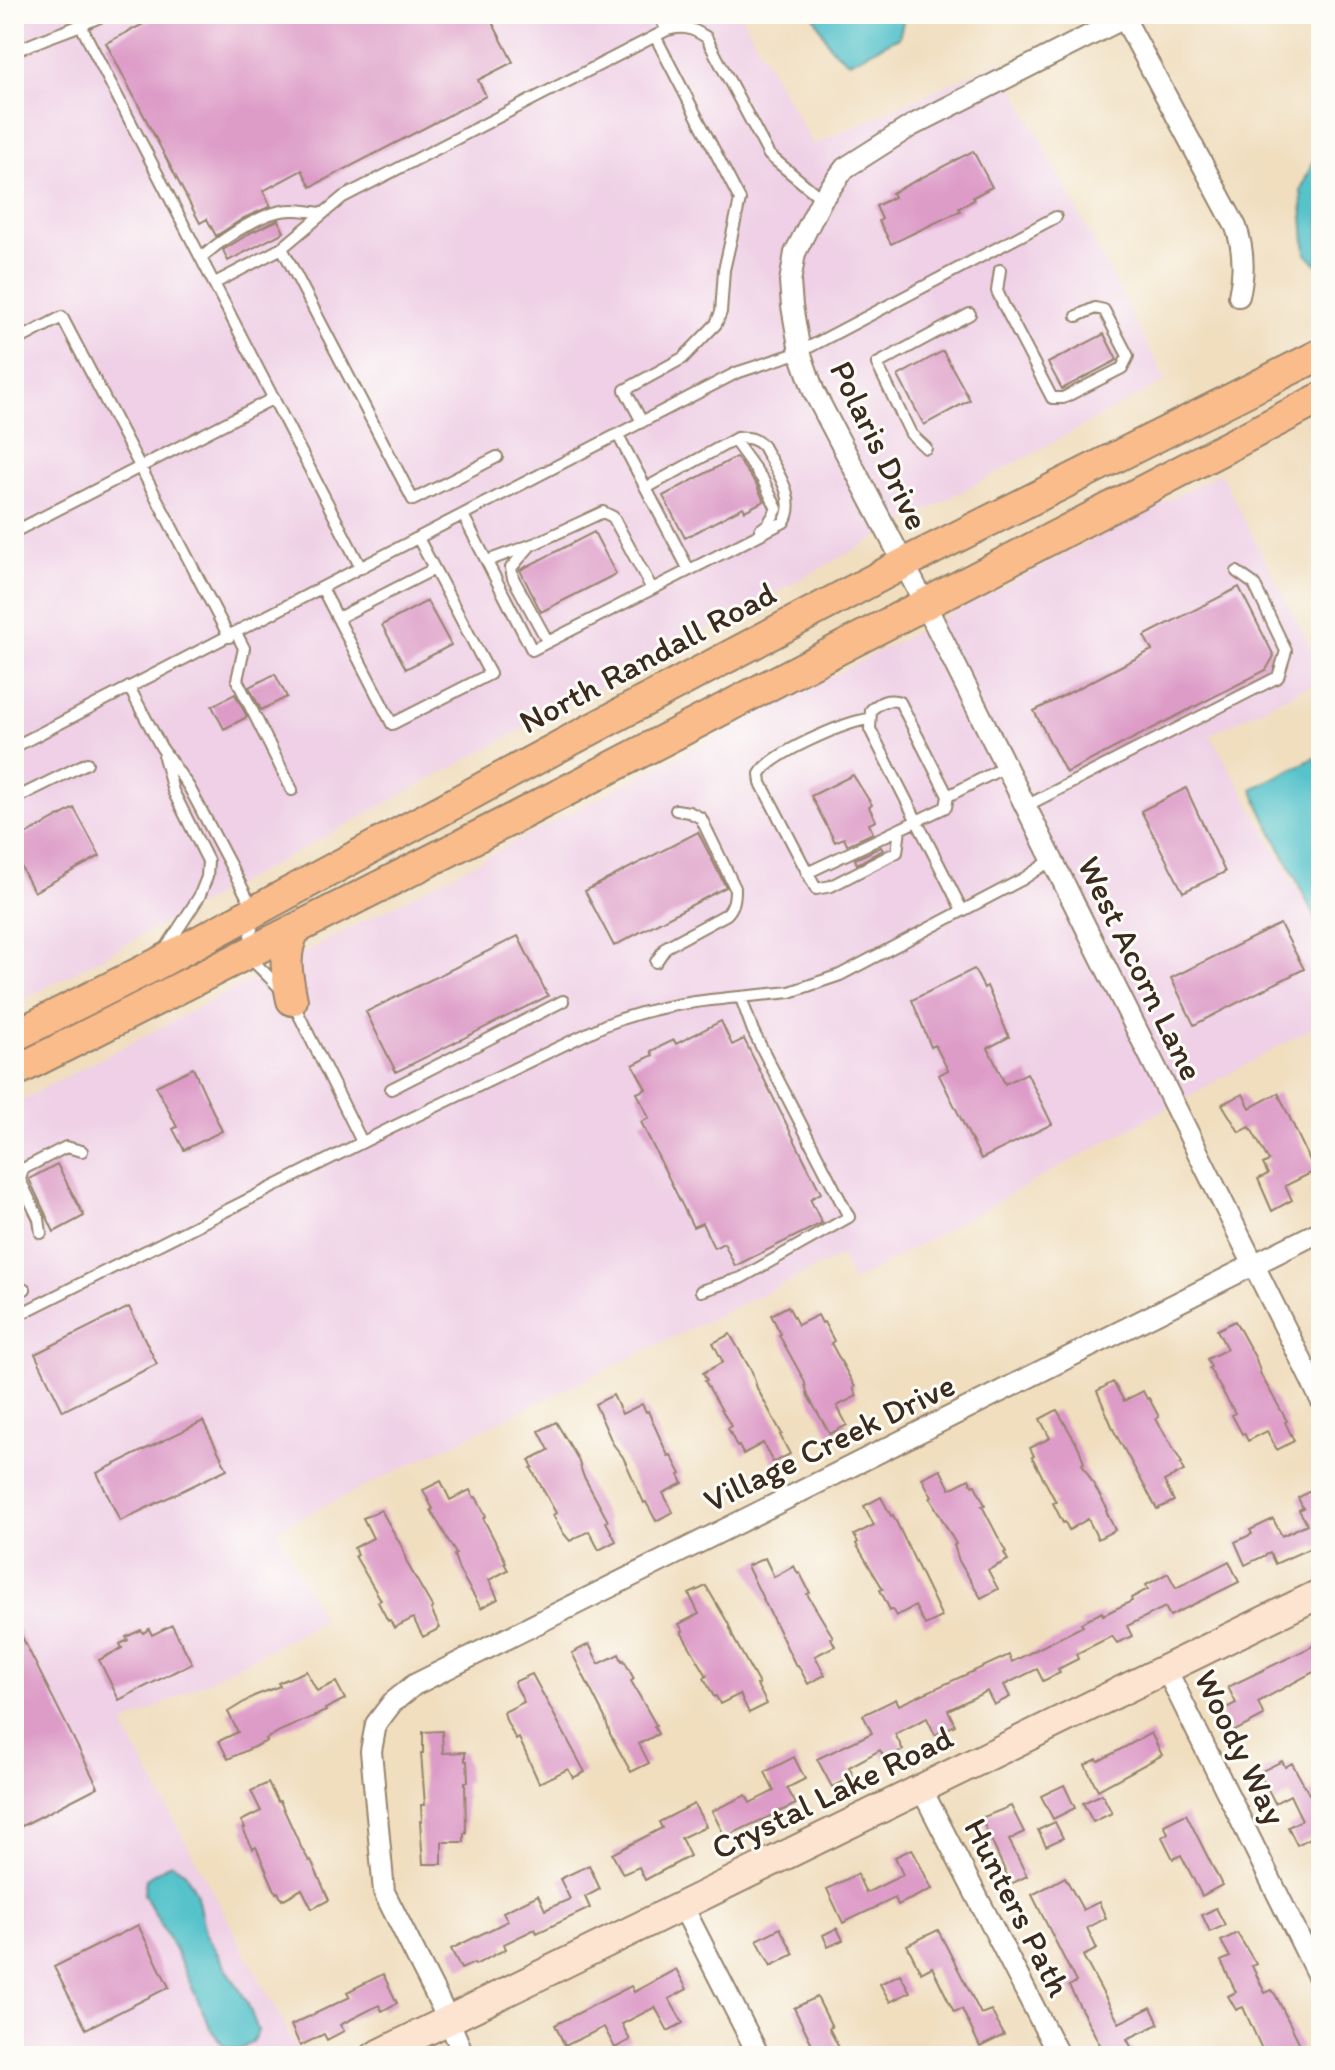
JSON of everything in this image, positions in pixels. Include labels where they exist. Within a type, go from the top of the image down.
[{"type":"main road","name":"North Randall Road","points":[[14,1036],[255,912],[903,564],[1321,354]]},
{"type":"main road","points":[[14,1072],[294,931],[1321,398]]},
{"type":"main road","points":[[292,1000],[285,970],[287,945],[294,931]]},
{"type":"street","name":"Polaris Drive","points":[[903,564],[814,392],[800,352],[792,306],[795,253],[822,199],[845,168],[881,143],[1126,15]]},
{"type":"street","points":[[1126,15],[1236,227],[1242,244],[1243,266],[1239,296]]},
{"type":"street","name":"West Acorn Lane","points":[[903,564],[1321,1400]]},
{"type":"street","name":"Village Creek Drive","points":[[448,2019],[384,1892],[371,1751],[376,1724],[392,1703],[414,1685],[1321,1231]]},
{"type":"street","name":"Crystal Lake Road","points":[[375,2056],[1321,1593]]},
{"type":"street","name":"Woody Way","points":[[1166,1669],[1321,1982]]},
{"type":"street","name":"Hunters Path","points":[[921,1788],[1059,2056]]},
{"type":"street","points":[[682,1905],[759,2056]]},
{"type":"street","points":[[448,2019],[464,2056]]},
{"type":"lane","points":[[14,52],[106,14]]},
{"type":"lane","points":[[658,14],[667,30]]},
{"type":"lane","points":[[81,26],[361,568]]},
{"type":"lane","points":[[215,283],[282,248],[343,197],[679,26],[691,28],[706,37],[769,155],[822,199]]},
{"type":"lane","points":[[642,422],[625,390],[683,358],[716,324],[721,312],[724,270],[740,200],[655,36]]},
{"type":"lane","points":[[202,258],[217,243],[276,212],[301,210],[321,213]]},
{"type":"lane","points":[[14,747],[736,373],[800,352],[1056,217]]},
{"type":"lane","points":[[282,248],[413,500],[497,457]]},
{"type":"lane","points":[[1000,270],[997,291],[1052,398],[1063,398],[1122,368],[1128,356],[1104,310],[1095,308],[1077,316]]},
{"type":"lane","points":[[926,448],[911,434],[877,364],[970,314]]},
{"type":"lane","points":[[14,342],[62,317],[233,635],[244,648],[237,680],[292,790]]},
{"type":"lane","points":[[14,532],[274,398]]},
{"type":"lane","points":[[618,435],[689,570]]},
{"type":"lane","points":[[463,515],[532,650],[784,522],[791,501],[763,446],[756,439],[747,437],[734,440],[646,488]]},
{"type":"lane","points":[[734,440],[763,480],[777,509],[768,524],[746,541]]},
{"type":"lane","points":[[487,561],[531,545],[597,512],[607,513],[613,517],[652,589]]},
{"type":"lane","points":[[322,588],[392,724],[490,674],[418,538]]},
{"type":"lane","points":[[531,545],[511,568],[513,578],[548,642]]},
{"type":"lane","points":[[338,618],[434,569]]},
{"type":"lane","points":[[1026,806],[1278,677],[1286,651],[1254,584],[1237,572]]},
{"type":"lane","points":[[129,687],[161,747],[189,787],[255,912],[247,955],[292,1000],[362,1142]]},
{"type":"lane","points":[[807,873],[916,821],[946,807],[948,796],[900,702],[893,700],[883,701],[871,710],[868,719],[870,729],[916,821],[962,910]]},
{"type":"lane","points":[[868,719],[849,722],[772,760],[760,774],[764,791],[816,889],[831,886],[897,852],[900,829]]},
{"type":"lane","points":[[155,965],[199,897],[207,877],[208,861],[173,791],[161,747]]},
{"type":"lane","points":[[14,799],[87,763]]},
{"type":"lane","points":[[948,796],[1005,767]]},
{"type":"lane","points":[[656,962],[666,947],[727,914],[733,908],[735,897],[735,888],[701,818],[676,810]]},
{"type":"lane","points":[[14,1317],[362,1142],[638,1011],[692,1001],[741,998],[808,988],[840,975],[1023,879],[1053,859]]},
{"type":"lane","points":[[701,1291],[741,1278],[849,1217],[753,1031],[741,998]]},
{"type":"lane","points":[[391,1089],[563,1001]]},
{"type":"lane","points":[[41,1233],[39,1219],[20,1180],[23,1169],[66,1147],[82,1151]]},
{"type":"shaded area","points":[[14,14],[740,14],[813,145],[1000,61],[1166,381],[14,1005]]},
{"type":"shaded area","points":[[1220,473],[1321,668],[1321,680],[1210,734],[1321,929],[1321,1023],[852,1282],[841,1256],[277,1529],[323,1621],[123,1725],[301,2056],[14,2056],[14,1104]]},
{"type":"water","points":[[813,14],[900,14],[903,22],[899,37],[849,62],[831,48]]},
{"type":"water","points":[[1319,147],[1319,266],[1306,254],[1301,190]]},
{"type":"water","points":[[1314,758],[1321,760],[1321,933],[1252,789]]},
{"type":"water","points":[[171,1863],[184,1871],[196,1892],[205,1933],[247,2002],[258,2031],[252,2042],[240,2050],[225,2047],[212,2031],[175,1950],[144,1894],[146,1879]]},
{"type":"building","points":[[163,14],[488,14],[513,62],[478,80],[486,96],[311,187],[302,170],[263,191],[271,206],[216,236],[207,219],[200,223],[106,43]]},
{"type":"building","points":[[973,151],[992,187],[973,197],[974,200],[959,208],[960,211],[891,244],[879,221],[882,219],[876,206],[894,197],[892,193]]},
{"type":"building","points":[[278,220],[284,232],[228,261],[223,250]]},
{"type":"building","points":[[1104,334],[1117,360],[1062,389],[1048,363]]},
{"type":"building","points":[[943,351],[970,400],[924,425],[898,376]]},
{"type":"building","points":[[736,457],[764,501],[745,511],[743,507],[685,538],[663,496]]},
{"type":"building","points":[[594,532],[616,574],[541,612],[520,570]]},
{"type":"building","points":[[1239,587],[1274,656],[1266,670],[1066,773],[1034,711],[1152,650],[1144,636]]},
{"type":"building","points":[[427,601],[451,645],[406,669],[382,625]]},
{"type":"building","points":[[275,674],[287,697],[261,710],[249,687]]},
{"type":"building","points":[[235,694],[247,717],[224,729],[212,706]]},
{"type":"building","points":[[853,775],[872,805],[869,807],[876,821],[869,824],[873,833],[847,845],[844,838],[835,842],[811,796]]},
{"type":"building","points":[[1186,788],[1225,872],[1183,892],[1141,811]]},
{"type":"building","points":[[74,808],[100,856],[34,892],[14,853],[14,841]]},
{"type":"building","points":[[698,832],[726,887],[614,946],[585,891]]},
{"type":"building","points":[[881,847],[883,850],[857,864],[855,859]]},
{"type":"building","points":[[1280,924],[1304,969],[1194,1025],[1171,978]]},
{"type":"building","points":[[518,936],[548,996],[396,1072],[366,1012]]},
{"type":"building","points":[[974,969],[984,988],[987,986],[1009,1037],[988,1048],[1005,1084],[1027,1073],[1052,1124],[981,1159],[939,1075],[948,1070],[935,1045],[931,1047],[912,1000]]},
{"type":"building","points":[[721,1021],[732,1045],[744,1039],[821,1193],[810,1199],[822,1223],[735,1266],[724,1243],[714,1248],[702,1223],[693,1227],[641,1122],[649,1118],[637,1093],[646,1089],[633,1065],[653,1055],[651,1051],[674,1040],[676,1044]]},
{"type":"building","points":[[193,1068],[222,1131],[184,1150],[173,1129],[177,1127],[156,1086]]},
{"type":"building","points":[[1278,1093],[1315,1171],[1285,1186],[1292,1200],[1272,1211],[1258,1179],[1268,1174],[1263,1164],[1269,1161],[1250,1127],[1239,1132],[1222,1104],[1243,1094],[1250,1108]]},
{"type":"building","points":[[57,1164],[84,1216],[54,1232],[29,1179]]},
{"type":"building","points":[[788,1306],[798,1325],[818,1315],[824,1322],[834,1341],[831,1343],[855,1387],[857,1396],[837,1406],[847,1425],[830,1434],[808,1396],[804,1380],[771,1315]]},
{"type":"building","points":[[129,1307],[157,1364],[63,1411],[35,1354]]},
{"type":"building","points":[[1235,1321],[1287,1421],[1294,1441],[1277,1450],[1267,1431],[1248,1441],[1242,1434],[1232,1415],[1235,1413],[1209,1368],[1207,1359],[1227,1349],[1217,1330]]},
{"type":"building","points":[[730,1334],[752,1372],[790,1454],[773,1463],[763,1443],[743,1454],[737,1447],[728,1428],[731,1426],[705,1381],[703,1373],[723,1362],[713,1343]]},
{"type":"building","points":[[1113,1382],[1124,1401],[1143,1391],[1149,1398],[1159,1417],[1156,1419],[1182,1463],[1184,1471],[1164,1481],[1174,1501],[1157,1509],[1114,1431],[1097,1391]]},
{"type":"building","points":[[613,1395],[622,1414],[642,1404],[668,1456],[671,1455],[681,1474],[683,1483],[663,1493],[673,1512],[656,1521],[613,1444],[595,1404]]},
{"type":"building","points":[[1057,1410],[1079,1448],[1082,1464],[1108,1510],[1115,1530],[1098,1539],[1088,1519],[1069,1530],[1063,1523],[1053,1503],[1056,1502],[1032,1457],[1030,1448],[1050,1438],[1040,1419]]},
{"type":"building","points":[[203,1421],[227,1469],[120,1521],[97,1473]]},
{"type":"building","points":[[556,1422],[578,1459],[616,1541],[599,1550],[589,1531],[570,1541],[564,1534],[531,1468],[529,1460],[549,1450],[539,1431]]},
{"type":"building","points":[[940,1469],[950,1489],[969,1479],[975,1485],[985,1505],[982,1506],[1006,1552],[1008,1560],[988,1570],[998,1589],[981,1598],[959,1561],[956,1544],[922,1478]]},
{"type":"building","points":[[441,1481],[450,1500],[470,1490],[476,1497],[486,1516],[483,1518],[506,1562],[508,1570],[489,1580],[498,1599],[481,1608],[459,1570],[456,1554],[423,1490]]},
{"type":"building","points":[[1310,1491],[1316,1503],[1321,1500],[1321,1552],[1317,1545],[1275,1564],[1270,1553],[1245,1565],[1235,1542],[1252,1534],[1250,1530],[1273,1519],[1282,1536],[1307,1524],[1299,1510],[1303,1508],[1298,1498]]},
{"type":"building","points":[[881,1497],[893,1515],[942,1617],[925,1625],[915,1606],[896,1616],[890,1610],[880,1590],[883,1589],[856,1544],[854,1535],[874,1525],[864,1506]]},
{"type":"building","points":[[381,1510],[433,1608],[440,1628],[423,1637],[413,1618],[394,1628],[388,1621],[378,1602],[381,1600],[355,1556],[354,1548],[373,1538],[363,1518]]},
{"type":"building","points":[[765,1558],[774,1577],[794,1566],[833,1637],[835,1646],[815,1656],[825,1675],[808,1684],[747,1566]]},
{"type":"building","points":[[1229,1561],[1239,1582],[1170,1616],[1165,1607],[1127,1626],[1132,1636],[1117,1643],[1112,1636],[1076,1654],[1078,1659],[1043,1681],[1037,1669],[1004,1685],[1010,1697],[994,1705],[987,1691],[948,1710],[955,1725],[935,1735],[927,1718],[895,1734],[903,1750],[885,1759],[880,1750],[849,1767],[853,1776],[832,1787],[817,1759],[872,1733],[863,1715],[896,1699],[899,1705],[1009,1655],[1012,1662],[1083,1626],[1081,1623],[1102,1612],[1103,1615],[1132,1601],[1131,1598],[1148,1589],[1146,1585],[1168,1573],[1176,1588]]},
{"type":"building","points":[[706,1586],[728,1623],[767,1704],[749,1713],[740,1694],[720,1704],[714,1697],[704,1678],[707,1676],[681,1632],[679,1624],[699,1614],[689,1594]]},
{"type":"building","points":[[14,1621],[98,1787],[14,1830]]},
{"type":"building","points":[[172,1625],[192,1663],[119,1700],[99,1660],[122,1648],[120,1644],[128,1640],[126,1637],[149,1629],[152,1635]]},
{"type":"building","points":[[1321,1642],[1321,1668],[1258,1702],[1264,1716],[1231,1733],[1220,1711],[1236,1703],[1228,1687]]},
{"type":"building","points":[[589,1644],[599,1664],[619,1654],[624,1660],[634,1679],[631,1681],[656,1725],[658,1734],[639,1744],[649,1763],[631,1772],[572,1653]]},
{"type":"building","points":[[306,1671],[317,1691],[336,1682],[345,1699],[228,1759],[219,1741],[238,1732],[228,1712],[254,1696],[280,1686],[278,1683]]},
{"type":"building","points":[[532,1674],[585,1772],[573,1778],[568,1769],[539,1783],[519,1738],[516,1740],[506,1720],[504,1712],[524,1702],[514,1682]]},
{"type":"building","points":[[442,1731],[443,1753],[465,1752],[468,1782],[465,1782],[466,1833],[464,1842],[442,1842],[442,1864],[423,1864],[420,1821],[421,1805],[425,1805],[421,1753],[423,1732]]},
{"type":"building","points":[[1151,1733],[1162,1755],[1098,1790],[1085,1765],[1097,1759],[1099,1761]]},
{"type":"building","points":[[794,1757],[805,1779],[787,1788],[796,1804],[725,1837],[712,1811],[746,1795],[750,1803],[774,1791],[765,1772]]},
{"type":"building","points":[[1282,1761],[1285,1767],[1292,1763],[1309,1794],[1321,1788],[1321,1861],[1310,1838],[1297,1845],[1288,1827],[1302,1820],[1290,1795],[1275,1803],[1262,1778],[1262,1771]]},
{"type":"building","points":[[268,1783],[311,1860],[329,1900],[312,1909],[302,1889],[282,1900],[256,1847],[253,1849],[243,1829],[241,1821],[261,1811],[251,1791]]},
{"type":"building","points":[[1064,1785],[1075,1808],[1053,1819],[1041,1796]]},
{"type":"building","points":[[1102,1794],[1112,1813],[1093,1822],[1083,1803]]},
{"type":"building","points":[[694,1804],[706,1826],[681,1838],[690,1856],[645,1880],[639,1867],[623,1874],[612,1854],[662,1828],[659,1822]]},
{"type":"building","points":[[1011,1806],[1024,1832],[1009,1840],[1027,1876],[1011,1884],[981,1818]]},
{"type":"building","points":[[1186,1814],[1222,1885],[1202,1896],[1181,1855],[1173,1859],[1162,1837],[1168,1833],[1164,1825]]},
{"type":"building","points":[[1055,1822],[1063,1838],[1046,1846],[1038,1830]]},
{"type":"building","points":[[912,1849],[932,1889],[898,1905],[895,1898],[843,1923],[827,1889],[857,1874],[866,1893],[903,1875],[895,1857]]},
{"type":"building","points":[[589,1865],[600,1889],[585,1897],[590,1908],[537,1933],[535,1929],[504,1944],[506,1949],[461,1969],[451,1949],[508,1921],[503,1912],[538,1895],[545,1910],[570,1899],[560,1879]]},
{"type":"building","points":[[1065,1877],[1083,1910],[1099,1902],[1106,1918],[1087,1928],[1097,1949],[1083,1956],[1119,2023],[1151,2007],[1159,2024],[1127,2039],[1136,2056],[1106,2056],[1069,1986],[1076,1982],[1032,1895]]},
{"type":"building","points":[[1216,1908],[1225,1925],[1210,1932],[1202,1915]]},
{"type":"building","points":[[138,1925],[169,1987],[86,2029],[54,1967]]},
{"type":"building","points":[[780,1928],[794,1954],[771,1966],[757,1940]]},
{"type":"building","points":[[837,1928],[843,1940],[828,1947],[823,1935]]},
{"type":"building","points":[[938,1930],[981,2014],[991,2010],[1004,2035],[980,2047],[962,2009],[954,2012],[932,1967],[921,1973],[907,1945]]},
{"type":"building","points":[[1237,1933],[1256,1964],[1252,1966],[1265,1993],[1272,1990],[1302,2048],[1286,2056],[1265,2056],[1243,2007],[1236,2010],[1228,1996],[1236,1992],[1221,1961],[1230,1957],[1221,1941]]},
{"type":"building","points":[[676,1969],[687,1989],[669,1999],[683,2023],[668,2031],[655,2007],[622,2024],[630,2040],[615,2048],[604,2027],[565,2046],[555,2025],[631,1986],[634,1992]]},
{"type":"building","points":[[383,1974],[397,2003],[382,2011],[379,2005],[340,2025],[344,2031],[327,2040],[324,2034],[300,2046],[291,2025],[350,1997],[347,1992]]},
{"type":"building","points":[[900,1974],[910,1992],[890,2002],[880,1984]]},
{"type":"building","points":[[817,1997],[843,2056],[793,2056],[813,2046],[794,2008]]}]
